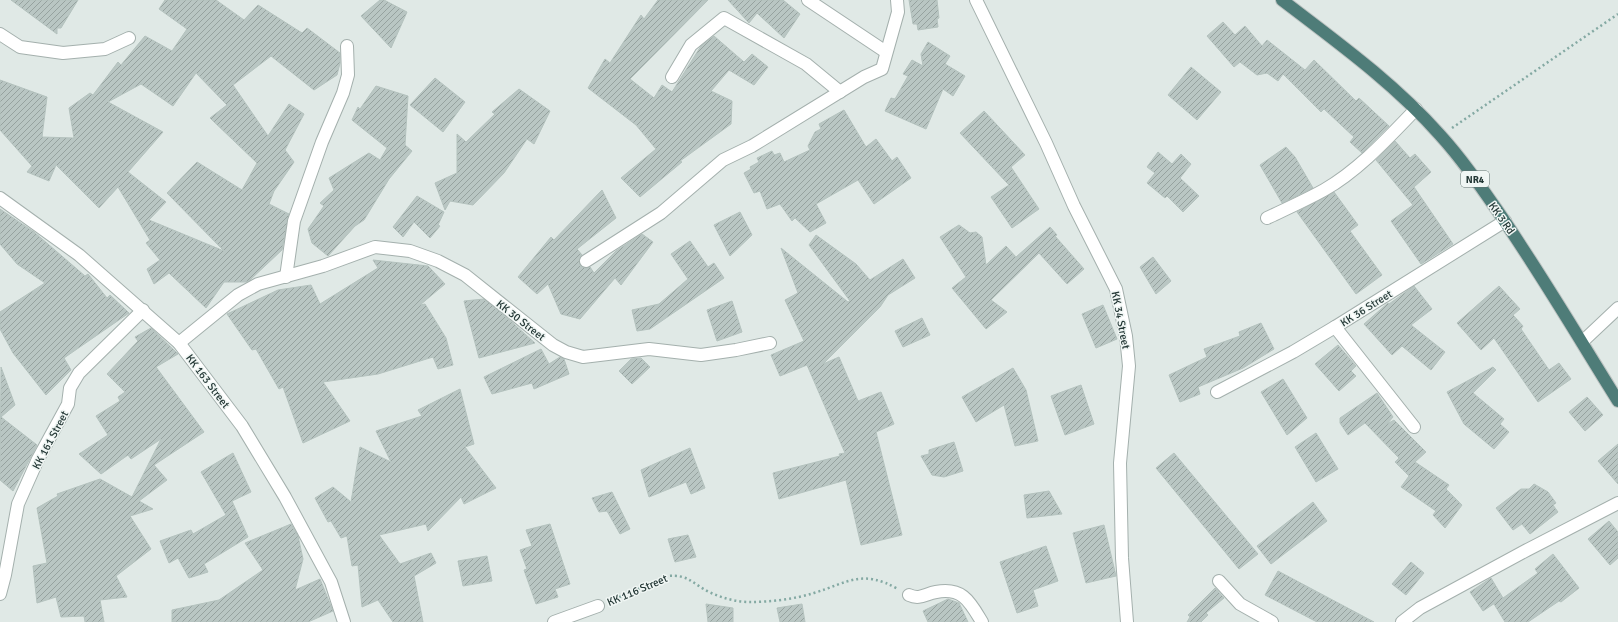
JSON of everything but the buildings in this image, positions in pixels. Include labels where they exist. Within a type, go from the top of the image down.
[{"type":"highway","name":"KK 3 Rd","points":[[1282,0],[1365,64],[1416,110],[1441,136],[1477,181],[1536,267],[1618,401]]},
{"type":"street","points":[[808,0],[886,52]]},
{"type":"street","points":[[586,261],[661,213],[722,160],[752,146],[864,77],[882,69],[898,12],[897,0]]},
{"type":"street","name":"KK 34 Street","points":[[976,0],[1046,143],[1074,206],[1116,289],[1126,336],[1129,366],[1120,463],[1122,558],[1127,622]]},
{"type":"street","points":[[672,77],[691,45],[724,18],[806,64],[840,92]]},
{"type":"street","points":[[0,34],[20,48],[63,53],[105,49],[129,38]]},
{"type":"street","points":[[286,276],[294,221],[322,142],[343,93],[348,75],[347,46]]},
{"type":"street","points":[[1267,218],[1325,189],[1355,168],[1416,110]]},
{"type":"street","name":"KK 163 Street","points":[[0,198],[79,255],[179,343],[242,426],[285,496],[331,582],[344,622]]},
{"type":"street","name":"KK 36 Street","points":[[1414,427],[1335,327],[1504,221]]},
{"type":"street","name":"KK 30 Street","points":[[179,343],[238,295],[258,284],[324,266],[375,247],[410,251],[438,261],[465,275],[553,345],[566,352],[583,357],[650,349],[701,355],[770,343]]},
{"type":"street","points":[[1582,342],[1618,308]]},
{"type":"street","name":"KK 161 Street","points":[[0,594],[18,504],[38,459],[68,404],[70,388],[79,373],[143,310]]},
{"type":"street","points":[[1217,392],[1293,352],[1335,327]]},
{"type":"street","points":[[1402,622],[1420,608],[1618,503]]},
{"type":"street","points":[[1218,582],[1240,604],[1272,622]]},
{"type":"street","points":[[908,595],[921,598],[936,592],[954,591],[965,596],[982,622]]},
{"type":"street","name":"KK 116 Street","points":[[554,622],[598,606]]},
{"type":"path","points":[[1441,136],[1618,14]]},
{"type":"path","name":"KK 116 Street","points":[[598,606],[668,576],[679,575],[688,578],[694,584],[709,592],[728,600],[750,602],[813,593],[844,581],[860,578],[880,580],[908,595]]}]
